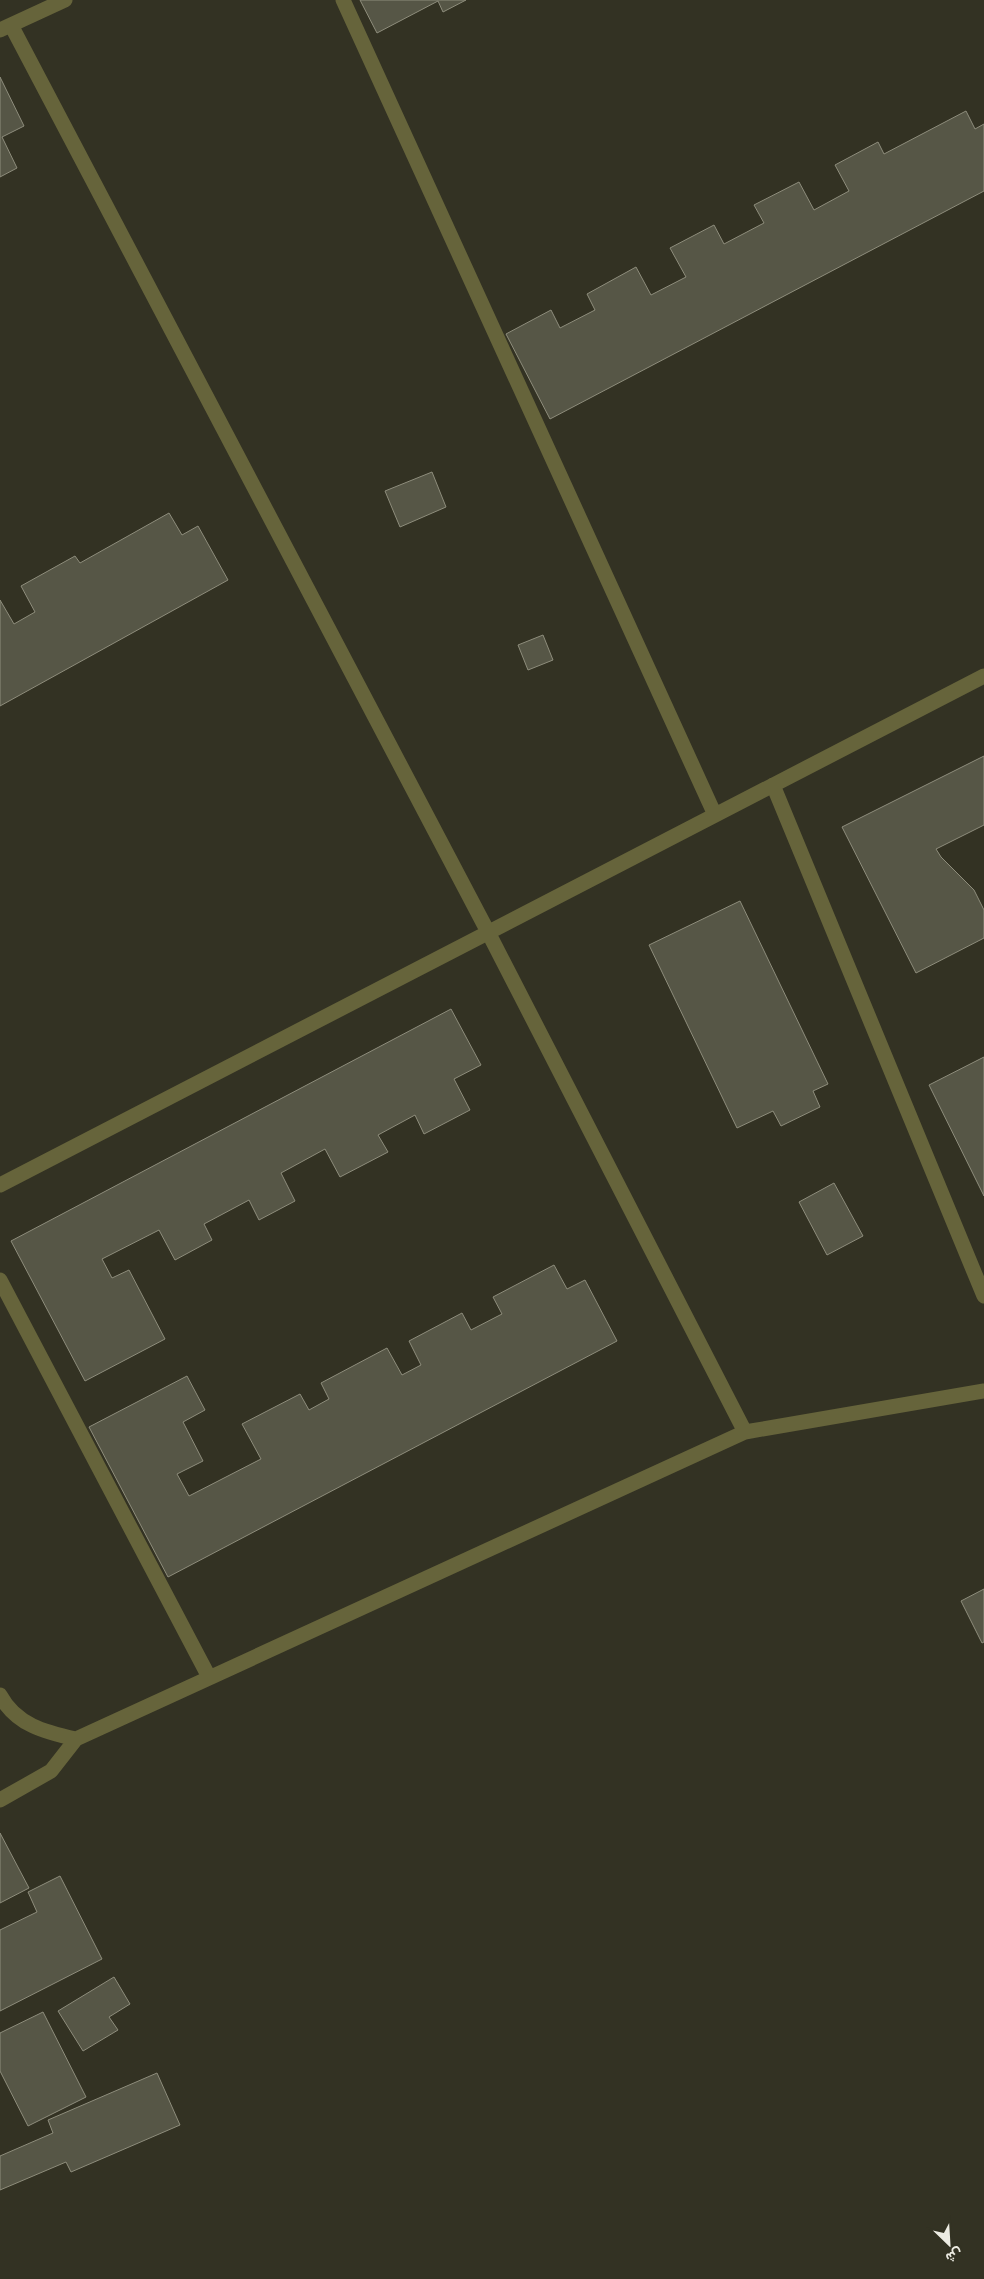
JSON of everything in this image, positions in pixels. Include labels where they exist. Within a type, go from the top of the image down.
[{"type":"street","points":[[65,0],[6,27],[488,932],[745,1432]]},
{"type":"street","points":[[343,0],[715,814]]},
{"type":"street","points":[[0,1186],[984,676]]},
{"type":"street","points":[[773,785],[984,1296]]},
{"type":"street","points":[[0,1280],[209,1677]]},
{"type":"street","points":[[0,1800],[51,1770],[76,1739],[745,1432],[984,1391]]},
{"type":"street","points":[[0,1695],[6,1707],[38,1730],[76,1739]]},
{"type":"building","points":[[360,0],[466,0],[443,12],[438,1],[377,33]]},
{"type":"building","points":[[0,77],[24,126],[2,137],[17,168],[0,177]]},
{"type":"building","points":[[966,111],[975,129],[984,124],[984,191],[550,419],[506,334],[551,310],[560,328],[595,310],[587,294],[636,267],[651,295],[686,277],[670,248],[714,225],[724,244],[764,223],[754,205],[799,182],[814,210],[849,191],[835,165],[878,142],[884,154]]},
{"type":"building","points":[[432,472],[446,507],[400,527],[385,491]]},
{"type":"building","points":[[169,513],[182,535],[198,526],[228,580],[0,706],[0,600],[14,624],[35,612],[21,586],[75,556],[80,563]]},
{"type":"building","points":[[543,635],[553,660],[528,670],[518,645]]},
{"type":"building","points":[[984,756],[984,825],[936,849],[941,857],[974,890],[984,910],[984,938],[916,973],[842,827]]},
{"type":"building","points":[[740,901],[828,1084],[813,1091],[820,1107],[781,1126],[773,1111],[737,1128],[649,945]]},
{"type":"building","points":[[451,1009],[481,1065],[454,1079],[470,1110],[424,1134],[415,1115],[378,1135],[388,1152],[340,1177],[325,1149],[281,1173],[295,1201],[259,1220],[249,1200],[204,1224],[212,1240],[175,1260],[159,1230],[102,1259],[112,1278],[129,1270],[165,1339],[85,1381],[11,1241]]},
{"type":"building","points":[[984,1057],[984,1196],[929,1085]]},
{"type":"building","points":[[834,1183],[863,1236],[827,1255],[799,1202]]},
{"type":"building","points":[[554,1265],[567,1289],[585,1280],[617,1341],[168,1577],[89,1427],[187,1376],[205,1410],[183,1422],[203,1461],[177,1474],[189,1496],[261,1459],[242,1424],[300,1394],[309,1410],[329,1399],[321,1383],[387,1348],[402,1375],[421,1365],[409,1341],[462,1313],[471,1330],[502,1314],[493,1297]]},
{"type":"building","points":[[984,1589],[984,1642],[982,1643],[961,1601]]},
{"type":"building","points":[[0,1833],[29,1888],[0,1903]]},
{"type":"building","points":[[60,1876],[102,1959],[0,2011],[0,1930],[37,1912],[28,1892]]},
{"type":"building","points":[[114,1977],[130,2004],[109,2017],[118,2030],[83,2051],[58,2011]]},
{"type":"building","points":[[43,2012],[86,2097],[28,2126],[0,2071],[0,2033]]},
{"type":"building","points":[[157,2073],[180,2125],[71,2172],[66,2162],[0,2190],[0,2156],[53,2133],[48,2120]]}]
